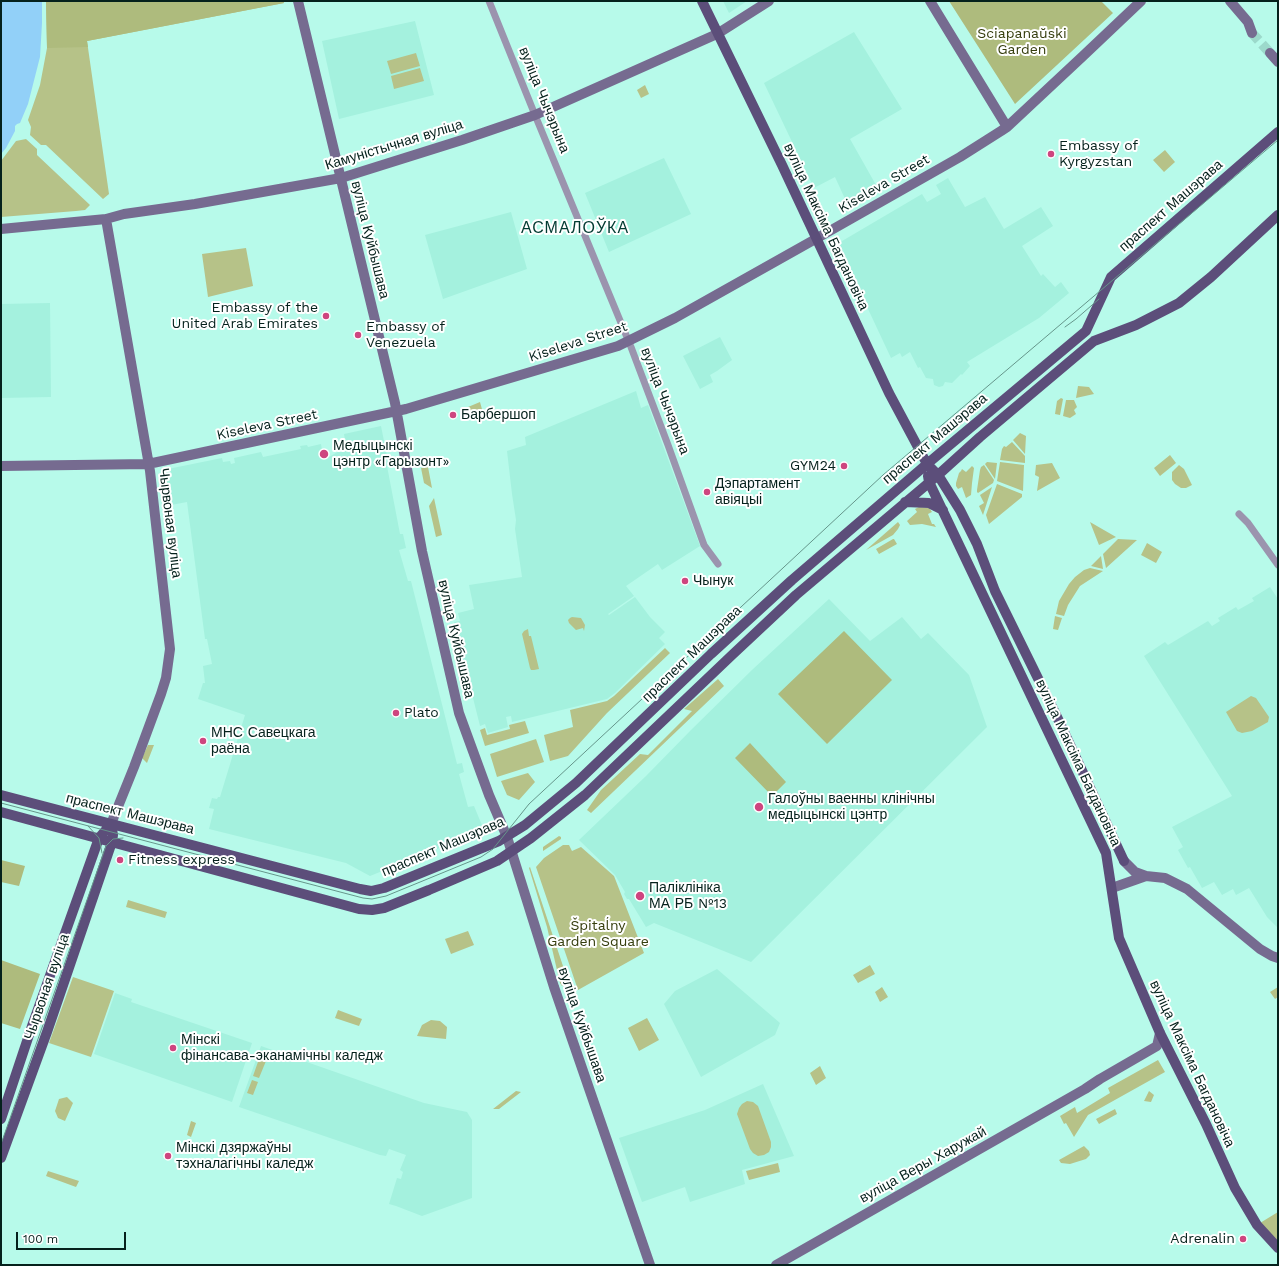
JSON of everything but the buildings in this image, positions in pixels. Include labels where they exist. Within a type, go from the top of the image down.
[{"type":"main road","name":"вуліца Максіма Багдановіча","points":[[702,1],[817,238],[889,393],[927,464],[938,475],[960,510],[974,537],[995,591],[1124,861]]},
{"type":"main road","name":"праспект Машэрава","points":[[1,795],[371,891],[384,888],[423,873],[507,838],[531,821],[576,783],[792,580],[927,464],[1086,331],[1111,277],[1278,132]]},
{"type":"main road","name":"праспект Машэрава","points":[[1,812],[359,909],[372,910],[384,908],[497,861],[547,826],[585,795],[796,595],[1094,341],[1136,324],[1179,303],[1210,278],[1278,215]]},
{"type":"main road","points":[[1081,335],[1090,345]]},
{"type":"main road","name":"вуліца Максіма Багдановіча","points":[[927,464],[929,482],[1106,853],[1119,938],[1160,1033],[1206,1124],[1235,1188],[1257,1225],[1278,1248]]},
{"type":"main road","points":[[904,502],[929,503],[943,510]]},
{"type":"main road","points":[[792,580],[788,592],[791,595],[796,595]]},
{"type":"main road","points":[[691,674],[698,671],[703,672],[704,677],[701,684]]},
{"type":"main road","points":[[1027,686],[1032,689],[1036,688],[1039,684],[1038,679]]},
{"type":"main road","name":"Чырвоная вуліца","points":[[1,1119],[32,1026],[99,838],[111,824]]},
{"type":"main road","name":"Чырвоная вуліца","points":[[1,1158],[47,1032],[112,842],[113,831],[111,824]]},
{"type":"street","name":"вуліца Куйбышава","points":[[298,1],[397,411],[422,551],[459,714],[488,795],[507,838],[554,987],[650,1265]]},
{"type":"street","name":"вуліца Чычэрына","points":[[490,1],[535,115],[629,342],[704,545],[718,564]]},
{"type":"street","name":"Камуністычная вуліца","points":[[1,229],[106,218],[341,178],[462,140],[535,115],[717,34],[769,1]]},
{"type":"street","points":[[930,1],[1007,127]]},
{"type":"street","name":"Kiseleva Street","points":[[1,466],[148,464],[397,411],[545,369],[629,342],[675,318],[817,238],[960,156],[1007,127],[1142,1]]},
{"type":"street","points":[[1230,1],[1248,22],[1252,33]]},
{"type":"street","points":[[1270,53],[1278,62]]},
{"type":"street","name":"Чырвоная вуліца","points":[[106,218],[148,464],[170,649],[166,678],[111,824]]},
{"type":"street","points":[[1239,514],[1248,523],[1278,565]]},
{"type":"street","points":[[1124,861],[1135,872],[1146,876],[1165,878],[1187,889],[1260,949],[1278,958]]},
{"type":"street","points":[[1112,888],[1146,876]]},
{"type":"street","name":"вуліца Веры Харужай","points":[[776,1265],[1085,1089],[1100,1078],[1157,1046],[1160,1033]]},
{"type":"street","name":"вуліца Веры Харужай","points":[[1085,1089],[1103,1082],[1154,1054],[1160,1052],[1170,1053]]},
{"type":"shaded area","points":[[723,1],[747,1],[729,13]]},
{"type":"shaded area","points":[[415,21],[434,95],[339,119],[322,41]]},
{"type":"shaded area","points":[[854,32],[902,109],[850,139],[876,185],[846,201],[835,177],[814,188],[764,83]]},
{"type":"shaded area","points":[[664,158],[691,214],[609,252],[585,193]]},
{"type":"shaded area","points":[[948,178],[965,207],[985,197],[1004,229],[1041,207],[1053,226],[1022,246],[1041,276],[1043,274],[1055,287],[1061,282],[1069,293],[1039,318],[967,362],[970,366],[952,383],[945,382],[943,386],[939,387],[934,385],[933,379],[926,378],[920,367],[918,368],[910,352],[902,357],[900,353],[891,358],[837,244],[922,194],[927,202],[941,194],[936,185]]},
{"type":"shaded area","points":[[511,212],[527,269],[443,299],[425,235]]},
{"type":"shaded area","points":[[50,303],[51,397],[1,398],[1,304]]},
{"type":"shaded area","points":[[720,337],[732,360],[710,375],[713,382],[700,389],[683,356]]},
{"type":"shaded area","points":[[636,391],[641,408],[648,405],[700,546],[662,570],[658,564],[626,586],[634,596],[608,614],[609,615],[635,597],[650,617],[665,632],[659,638],[665,644],[607,699],[512,722],[511,716],[506,717],[508,727],[488,733],[485,724],[480,726],[454,622],[460,621],[458,613],[474,609],[469,585],[522,577],[515,529],[516,520],[507,451],[526,445],[525,437]]},
{"type":"shaded area","points":[[381,426],[400,534],[403,534],[406,548],[399,550],[408,581],[411,581],[457,764],[462,763],[464,772],[459,774],[468,807],[474,806],[484,830],[370,876],[346,863],[209,829],[214,809],[209,808],[212,798],[217,799],[220,797],[245,715],[198,699],[203,683],[205,683],[203,666],[212,664],[207,639],[205,639],[187,502],[171,505],[163,470],[222,458],[223,462],[230,461],[231,464],[235,463],[234,458],[261,452],[263,457],[301,449],[300,446],[307,445],[308,447],[321,444],[322,450],[326,450],[329,457],[346,447],[344,434]]},
{"type":"shaded area","points":[[1270,587],[1278,599],[1278,928],[1267,917],[1249,888],[1236,895],[1233,889],[1222,895],[1214,882],[1202,888],[1178,850],[1183,847],[1172,827],[1232,796],[1144,656],[1165,642],[1168,645],[1208,621],[1212,626],[1220,621],[1218,618],[1236,607],[1238,610],[1254,601],[1252,598]]},
{"type":"shaded area","name":"Галоўны ваенны клінічны медыцынскі цэнтр","points":[[829,599],[870,641],[902,617],[921,639],[928,633],[969,675],[987,727],[751,962],[654,923],[646,927],[629,899],[627,899],[624,894],[625,892],[615,875],[579,840],[646,776],[753,669]]},
{"type":"shaded area","points":[[717,969],[780,1023],[775,1035],[701,1077],[664,1004],[675,991]]},
{"type":"shaded area","name":"Мінскі фінансава-эканамічны каледж","points":[[115,993],[132,999],[131,1002],[252,1043],[232,1102],[94,1054]]},
{"type":"shaded area","points":[[261,1046],[424,1103],[467,1112],[472,1120],[472,1198],[422,1216],[389,1204],[397,1178],[401,1179],[403,1172],[400,1170],[406,1155],[389,1149],[386,1156],[380,1155],[239,1107]]},
{"type":"shaded area","points":[[763,1084],[794,1156],[742,1170],[745,1184],[690,1202],[685,1187],[642,1202],[619,1138],[705,1110]]},
{"type":"green space","points":[[46,1],[283,1],[284,3],[87,41],[109,194],[103,199],[46,145],[41,145],[30,135],[31,127],[28,120],[40,85],[47,48]]},
{"type":"green space","points":[[46,1],[283,1],[284,3],[87,41],[88,47],[47,48]]},
{"type":"green space","name":"Sciapanaŭski Garden","points":[[949,1],[1101,1],[1113,13],[1015,104]]},
{"type":"green space","points":[[416,53],[420,66],[391,74],[387,61]]},
{"type":"green space","points":[[420,68],[424,81],[394,89],[391,76]]},
{"type":"green space","points":[[645,85],[649,94],[641,98],[637,90]]},
{"type":"green space","points":[[26,139],[37,149],[37,155],[90,205],[85,210],[1,217],[1,161],[16,141]]},
{"type":"green space","points":[[1165,150],[1175,162],[1164,172],[1153,160]]},
{"type":"green space","points":[[246,248],[253,286],[208,297],[202,254]]},
{"type":"green space","points":[[1078,386],[1089,387],[1094,394],[1076,398]]},
{"type":"green space","points":[[1061,398],[1063,399],[1060,415],[1055,414],[1057,401]]},
{"type":"green space","points":[[1066,400],[1074,400],[1077,407],[1074,410],[1076,414],[1070,418],[1063,416]]},
{"type":"green space","points":[[480,402],[483,413],[471,417],[468,407]]},
{"type":"green space","points":[[1020,433],[1026,436],[1025,454],[1013,440]]},
{"type":"green space","points":[[1012,442],[1025,456],[1025,463],[1000,460],[1004,446],[1006,447]]},
{"type":"green space","points":[[1170,455],[1176,463],[1160,476],[1154,468]]},
{"type":"green space","points":[[987,462],[997,463],[995,479],[985,464]]},
{"type":"green space","points":[[1000,462],[1024,465],[1023,491],[997,481]]},
{"type":"green space","points":[[1052,463],[1060,478],[1037,491],[1039,477],[1035,475],[1036,465]]},
{"type":"green space","points":[[984,465],[994,480],[993,483],[978,493],[977,490],[980,470]]},
{"type":"green space","points":[[1179,465],[1184,469],[1192,485],[1186,488],[1181,488],[1172,480],[1172,472]]},
{"type":"green space","points":[[972,466],[974,468],[971,495],[966,498],[962,487],[958,489],[956,483],[962,469],[966,472]]},
{"type":"green space","points":[[428,467],[432,488],[424,483],[421,468]]},
{"type":"green space","points":[[997,484],[1022,494],[1022,497],[989,524],[986,515]]},
{"type":"green space","points":[[992,487],[983,515],[979,506],[984,503],[980,495]]},
{"type":"green space","points":[[434,498],[442,535],[436,537],[429,506]]},
{"type":"green space","points":[[919,507],[930,509],[932,512],[928,514],[932,524],[936,527],[922,524],[910,525],[907,521],[917,512],[915,509]]},
{"type":"green space","points":[[898,522],[900,525],[893,535],[866,550]]},
{"type":"green space","points":[[1090,522],[1116,537],[1099,545]]},
{"type":"green space","points":[[893,539],[897,544],[879,554],[876,549]]},
{"type":"green space","points":[[1118,539],[1137,540],[1106,568],[1103,554]]},
{"type":"green space","points":[[1147,543],[1162,552],[1156,563],[1141,555]]},
{"type":"green space","points":[[1101,556],[1103,569],[1091,566]]},
{"type":"green space","points":[[1090,568],[1103,571],[1080,586],[1068,605],[1064,616],[1056,614],[1059,601],[1069,584],[1084,570]]},
{"type":"green space","points":[[1055,616],[1062,618],[1058,630],[1053,629]]},
{"type":"green space","points":[[572,617],[581,618],[585,625],[584,631],[583,628],[576,630],[569,623],[568,620]]},
{"type":"green space","points":[[528,629],[539,669],[531,670],[530,668],[522,634]]},
{"type":"green space","points":[[844,631],[892,680],[827,744],[778,694]]},
{"type":"green space","points":[[665,648],[670,653],[607,713],[568,756],[550,761],[544,735],[573,727],[570,710],[607,701]]},
{"type":"green space","points":[[718,679],[724,686],[591,813],[587,810],[601,790],[640,754],[648,755],[692,711],[684,709]]},
{"type":"green space","points":[[1251,696],[1256,698],[1269,717],[1268,722],[1252,731],[1242,733],[1237,731],[1226,712]]},
{"type":"green space","points":[[525,721],[529,733],[485,746],[480,730],[485,728],[487,735],[510,729],[509,725]]},
{"type":"green space","points":[[536,739],[544,762],[497,777],[490,754]]},
{"type":"green space","points":[[750,743],[786,782],[772,796],[735,758]]},
{"type":"green space","points":[[148,745],[154,745],[147,763],[142,758]]},
{"type":"green space","points":[[528,773],[535,782],[519,800],[507,795],[501,781]]},
{"type":"green space","points":[[559,836],[561,839],[543,851],[543,847]]},
{"type":"green space","name":"Špitaĺny Garden Square","points":[[563,845],[569,845],[572,851],[581,847],[614,876],[644,953],[578,990],[536,867],[544,858]]},
{"type":"green space","points":[[1,860],[25,866],[19,886],[1,882]]},
{"type":"green space","points":[[530,867],[569,984],[566,985],[562,986],[560,983],[547,927],[529,868]]},
{"type":"green space","points":[[128,900],[167,912],[165,918],[126,907]]},
{"type":"green space","points":[[468,931],[474,945],[451,954],[445,939]]},
{"type":"green space","points":[[1,960],[40,974],[20,1029],[1,1023]]},
{"type":"green space","points":[[870,965],[875,974],[858,983],[853,975]]},
{"type":"green space","points":[[73,977],[114,991],[91,1057],[49,1043]]},
{"type":"green space","points":[[882,987],[888,997],[880,1002],[875,992]]},
{"type":"green space","points":[[1278,987],[1278,997],[1275,999],[1270,992]]},
{"type":"green space","points":[[338,1010],[362,1019],[359,1026],[335,1018]]},
{"type":"green space","points":[[647,1018],[659,1040],[639,1051],[628,1028]]},
{"type":"green space","points":[[431,1020],[440,1021],[447,1027],[446,1039],[417,1036],[422,1025]]},
{"type":"green space","points":[[259,1059],[266,1061],[259,1078],[253,1076]]},
{"type":"green space","points":[[1158,1060],[1165,1072],[1088,1115],[1074,1137],[1060,1116],[1075,1107],[1077,1113],[1110,1093],[1108,1088]]},
{"type":"green space","points":[[820,1066],[826,1078],[816,1085],[810,1073]]},
{"type":"green space","points":[[252,1080],[258,1082],[253,1095],[247,1093]]},
{"type":"green space","points":[[516,1091],[521,1092],[499,1109],[493,1109]]},
{"type":"green space","points":[[1149,1091],[1154,1095],[1151,1102],[1144,1101]]},
{"type":"green space","points":[[67,1097],[73,1103],[65,1121],[58,1118],[55,1111],[59,1099]]},
{"type":"green space","points":[[747,1101],[753,1102],[758,1106],[771,1142],[769,1152],[764,1155],[758,1156],[750,1149],[737,1114],[742,1104]]},
{"type":"green space","points":[[1115,1109],[1117,1114],[1099,1124],[1096,1119]]},
{"type":"green space","points":[[191,1121],[196,1123],[191,1137],[187,1135]]},
{"type":"green space","points":[[1084,1146],[1089,1151],[1090,1155],[1086,1159],[1070,1164],[1061,1163],[1059,1160]]},
{"type":"green space","points":[[778,1163],[780,1172],[749,1180],[746,1171]]},
{"type":"green space","points":[[48,1171],[79,1181],[76,1187],[46,1176]]},
{"type":"green space","points":[[1278,1212],[1278,1241],[1260,1223]]},
{"type":"water","points":[[1,1],[42,1],[42,23],[40,57],[28,104],[20,123],[15,126],[15,131],[1,154]]},
{"type":"tunnel","points":[[1252,33],[1270,53]]},
{"type":"tram line","points":[[1,803],[363,898],[372,899],[386,896],[481,857],[493,849],[529,804],[883,475],[1278,140]]},
{"type":"tram line","points":[[1065,327],[1099,299]]},
{"type":"tram line","points":[[88,826],[99,838],[102,853]]},
{"type":"tram line","points":[[1,1144],[106,846],[113,839],[123,838]]},
{"type":"place","name":"Embassy of Kyrgyzstan","points":[[1051,154]]},
{"type":"place","name":"Embassy of the United Arab Emirates","points":[[326,316]]},
{"type":"place","name":"Embassy of Venezuela","points":[[358,335]]},
{"type":"place","name":"Барбершоп","points":[[453,415]]},
{"type":"place","name":"Медыцынскі цэнтр «Гарызонт»","points":[[324,454]]},
{"type":"place","name":"GYM24","points":[[844,466]]},
{"type":"place","name":"Дэпартамент авіяцыі","points":[[707,492]]},
{"type":"place","name":"Чынук","points":[[685,581]]},
{"type":"place","name":"Plato","points":[[396,713]]},
{"type":"place","name":"МНС Савецкага раёна","points":[[203,741]]},
{"type":"place","name":"Галоўны ваенны клінічны медыцынскі цэнтр","points":[[759,807]]},
{"type":"place","name":"Fitness express","points":[[120,860]]},
{"type":"place","name":"Паліклініка МА РБ №13","points":[[640,896]]},
{"type":"place","name":"Мінскі фінансава-эканамічны каледж","points":[[173,1048]]},
{"type":"place","name":"Мінскі дзяржаўны тэхналагічны каледж","points":[[168,1156]]},
{"type":"place","name":"Adrenalin","points":[[1243,1239]]},
{"type":"district","name":"АСМАЛОЎКА","points":[[575,228]]}]
